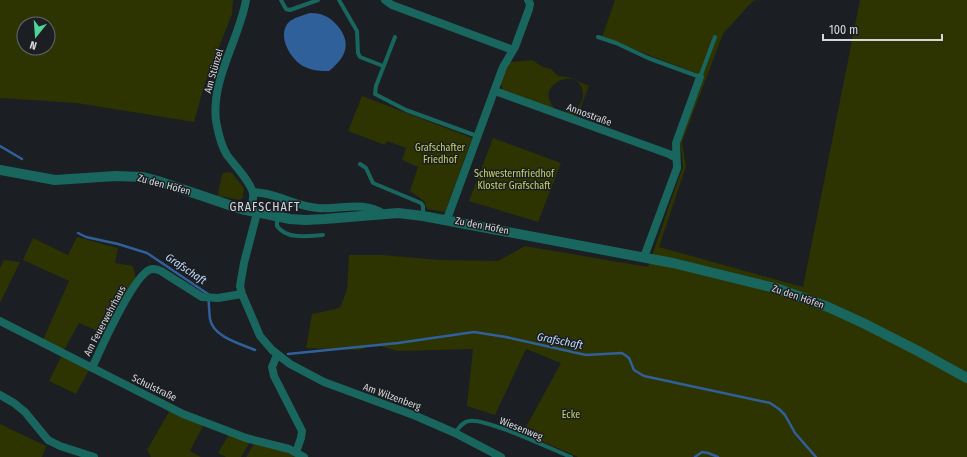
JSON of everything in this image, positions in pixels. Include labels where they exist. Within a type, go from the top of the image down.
[{"type":"street","name":"Am Stünzel","points":[[246,0],[220,83],[216,111],[218,129],[224,149],[253,192]]},
{"type":"street","points":[[385,0],[513,50]]},
{"type":"street","points":[[447,219],[503,67],[513,50],[528,13],[531,5],[530,1]]},
{"type":"street","points":[[644,257],[677,168],[676,144],[700,77]]},
{"type":"street","name":"Annostraße","points":[[495,91],[669,154],[676,158]]},
{"type":"street","name":"Zu den Höfen","points":[[0,170],[55,180],[116,176],[143,177],[254,212],[305,220],[398,213],[447,219],[673,263],[744,280],[801,297],[891,336],[967,378]]},
{"type":"street","points":[[254,212],[253,192],[272,195],[313,208],[322,209],[364,206],[377,209],[384,214]]},
{"type":"street","name":"Am Wilzenberg","points":[[254,212],[240,286],[260,336],[268,347],[277,355],[296,367],[324,382],[416,416],[501,457]]},
{"type":"street","name":"Am Feuerwehrhaus","points":[[92,368],[125,302],[148,271],[154,269],[160,271],[198,296],[208,298],[242,294]]},
{"type":"street","name":"Schulstraße","points":[[0,322],[183,414],[246,438],[281,446],[304,457]]},
{"type":"street","points":[[277,355],[272,364],[272,371],[302,431],[296,452]]},
{"type":"street","points":[[0,395],[14,403],[25,412],[51,442],[94,457]]},
{"type":"lane","points":[[281,0],[286,9],[290,10],[318,0]]},
{"type":"lane","points":[[339,0],[357,31],[358,53],[360,57],[383,66]]},
{"type":"lane","points":[[395,37],[374,92],[376,96],[406,110],[477,136]]},
{"type":"lane","points":[[598,37],[616,43],[648,58],[700,77],[715,37]]},
{"type":"lane","points":[[360,164],[366,168],[371,180],[374,183],[419,201],[423,206],[424,216]]},
{"type":"lane","points":[[277,216],[277,226],[283,232],[296,236],[323,235]]},
{"type":"lane","name":"Wiesenweg","points":[[454,433],[465,422],[472,420],[491,425],[571,457]]},
{"type":"green space","points":[[0,0],[233,0],[232,14],[204,86],[194,122],[77,103],[0,98]]},
{"type":"green space","name":"Ecke","points":[[615,0],[755,0],[723,34],[682,142],[686,166],[659,247],[803,287],[860,0],[967,0],[967,457],[578,457],[532,437],[535,430],[526,427],[561,363],[526,349],[495,415],[467,406],[473,349],[397,351],[373,344],[360,350],[306,348],[312,314],[340,308],[347,290],[349,255],[382,255],[440,260],[498,261],[525,246],[648,267],[683,166],[680,142],[703,76],[602,37]]},
{"type":"green space","points":[[509,60],[512,62],[532,60],[543,67],[551,69],[558,76],[568,77],[589,86],[577,117],[563,112],[571,111],[578,107],[582,101],[583,93],[580,84],[573,80],[565,79],[552,87],[549,94],[550,102],[558,111],[504,91],[501,84]]},
{"type":"green space","name":"Grafschafter Friedhof","points":[[362,96],[472,138],[445,212],[427,209],[424,201],[410,191],[418,167],[402,160],[406,148],[387,141],[385,145],[348,131]]},
{"type":"green space","name":"Schwesternfriedhof Kloster Grafschaft","points":[[493,138],[561,163],[538,222],[469,201]]},
{"type":"green space","points":[[227,172],[232,173],[244,188],[243,197],[240,200],[219,196],[218,193],[222,175]]},
{"type":"green space","points":[[77,237],[118,248],[115,263],[133,266],[136,279],[105,334],[79,323],[64,350],[43,340],[69,281],[23,260],[33,238],[68,255]]},
{"type":"green space","points":[[4,260],[20,262],[0,303],[0,268]]},
{"type":"green space","points":[[62,355],[89,370],[76,394],[49,381]]},
{"type":"green space","points":[[170,410],[204,424],[190,451],[201,457],[151,457],[147,450]]},
{"type":"green space","points":[[0,424],[46,446],[42,457],[0,457]]},
{"type":"green space","points":[[229,434],[250,442],[241,457],[226,457],[218,453]]},
{"type":"green space","points":[[254,444],[280,450],[296,457],[246,457]]},
{"type":"water","points":[[310,13],[321,14],[330,18],[344,36],[346,42],[344,54],[329,71],[314,70],[300,64],[290,53],[284,40],[286,26],[290,21]]},
{"type":"waterway","name":"Grafschaft","points":[[0,146],[22,159]]},
{"type":"waterway","name":"Grafschaft","points":[[78,233],[86,237],[118,244],[147,253],[208,294],[210,319],[216,331],[228,339],[255,350]]},
{"type":"waterway","name":"Grafschaft","points":[[288,354],[398,343],[474,332],[506,337],[586,355],[622,353],[629,358],[634,370],[644,376],[770,403],[785,415],[795,433],[816,457]]},
{"type":"waterway","points":[[695,457],[702,452],[718,457]]},
{"type":"district","name":"GRAFSCHAFT","points":[[265,207]]}]
